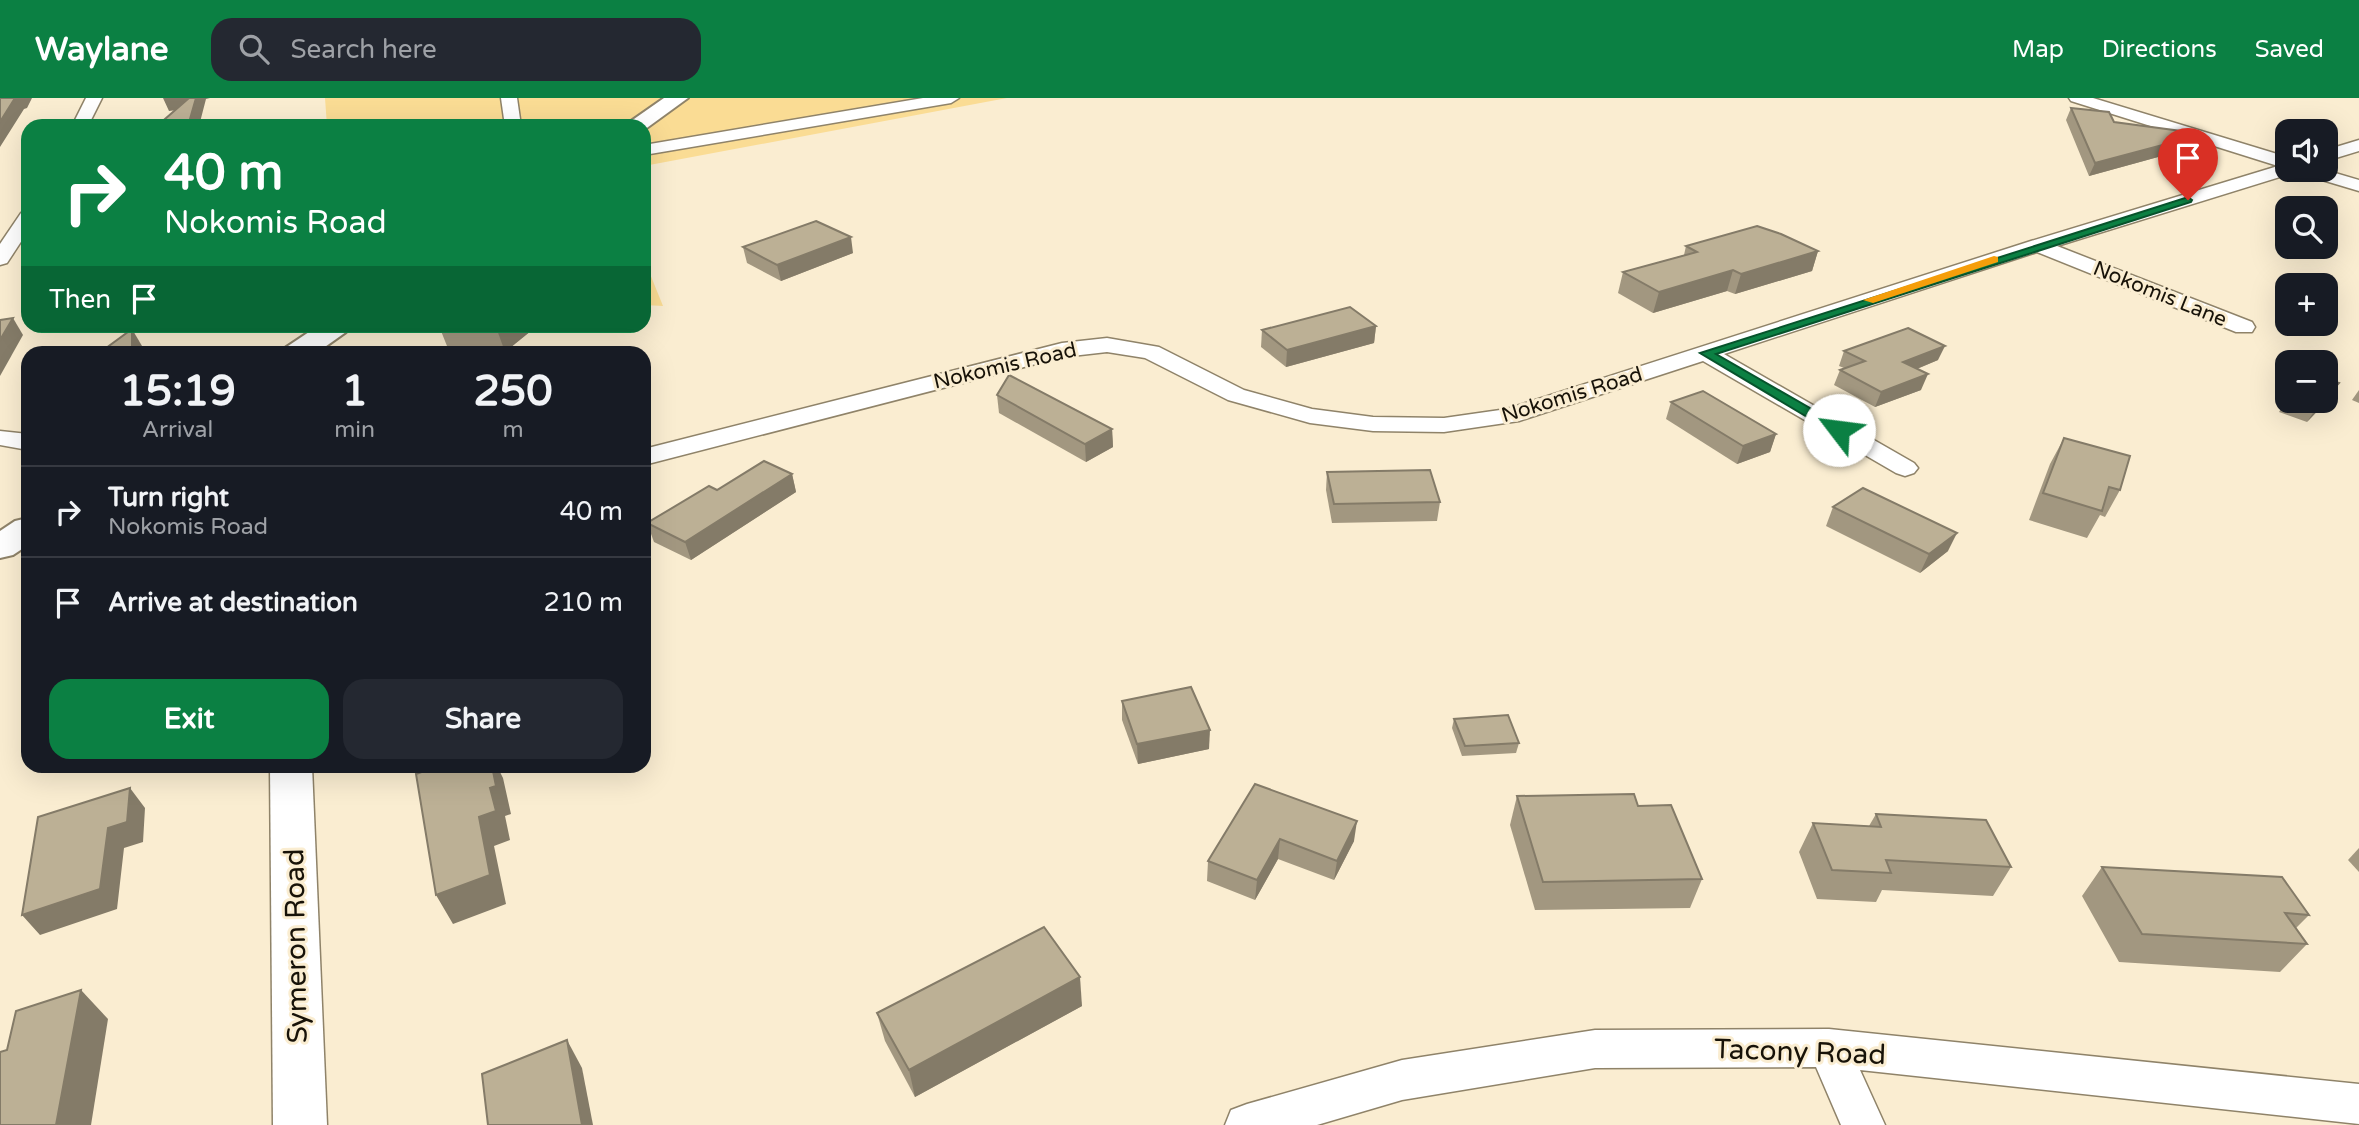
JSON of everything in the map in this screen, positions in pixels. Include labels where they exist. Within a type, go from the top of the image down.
[{"type":"main road","points":[[646,119],[678,98]]},
{"type":"main road","points":[[307,346],[326,333]]},
{"type":"main road","points":[[0,547],[21,534]]},
{"type":"street","points":[[83,119],[94,98]]},
{"type":"street","points":[[509,98],[512,119]]},
{"type":"street","points":[[651,149],[951,98]]},
{"type":"street","points":[[2077,98],[2275,159]]},
{"type":"street","points":[[2338,152],[2359,145]]},
{"type":"street","name":"Nokomis Road","points":[[651,455],[1062,350],[1107,345],[1151,352],[1236,395],[1310,416],[1373,424],[1444,425],[1510,416],[2038,245],[2275,173]]},
{"type":"street","points":[[2338,179],[2359,186]]},
{"type":"street","points":[[0,259],[21,228]]},
{"type":"street","name":"Nokomis Lane","points":[[2038,245],[2244,327]]},
{"type":"street","points":[[1706,353],[1905,468]]},
{"type":"street","points":[[0,438],[21,441]]},
{"type":"street","name":"Symeron Road","points":[[291,773],[300,1125]]},
{"type":"street","points":[[1829,1048],[1863,1125]]},
{"type":"street","name":"Tacony Road","points":[[1247,1125],[1402,1080],[1595,1049],[1829,1048],[2359,1104]]},
{"type":"shaded area","points":[[325,98],[1007,98],[651,165],[651,119],[326,119]]},
{"type":"shaded area","points":[[651,276],[663,306],[651,305]]},
{"type":"building","points":[[0,98],[15,98],[0,122]]},
{"type":"building","points":[[189,98],[196,98],[190,119],[165,119]]},
{"type":"building","points":[[2071,108],[2109,112],[2114,122],[2204,134],[2095,163]]},
{"type":"building","points":[[816,221],[851,237],[777,265],[743,247]]},
{"type":"building","points":[[1757,226],[1818,251],[1741,274],[1733,270],[1659,292],[1623,272],[1697,252],[1686,246]]},
{"type":"building","points":[[1350,307],[1376,326],[1287,350],[1262,330]]},
{"type":"building","points":[[13,318],[0,340],[0,320]]},
{"type":"building","points":[[1908,328],[1945,346],[1903,362],[1928,374],[1881,392],[1840,370],[1865,361],[1844,351]]},
{"type":"building","points":[[127,333],[132,333],[132,346],[109,346]]},
{"type":"building","points":[[1009,375],[1112,429],[1085,444],[997,395]]},
{"type":"building","points":[[1703,391],[1776,434],[1743,446],[1671,402]]},
{"type":"building","points":[[2064,438],[2130,456],[2120,490],[2109,487],[2102,511],[2043,493]]},
{"type":"building","points":[[764,461],[792,474],[685,542],[651,525],[651,521],[709,486],[717,490]]},
{"type":"building","points":[[1430,470],[1440,502],[1334,504],[1327,472]]},
{"type":"building","points":[[1863,488],[1957,533],[1929,554],[1833,507]]},
{"type":"building","points":[[1191,687],[1210,730],[1137,744],[1122,701]]},
{"type":"building","points":[[1508,715],[1519,743],[1465,746],[1454,719]]},
{"type":"building","points":[[493,773],[496,786],[490,788],[496,811],[479,817],[490,875],[436,895],[416,774]]},
{"type":"building","points":[[1255,784],[1357,821],[1337,861],[1280,839],[1257,880],[1208,861]]},
{"type":"building","points":[[130,788],[127,822],[108,828],[100,889],[22,915],[38,817]]},
{"type":"building","points":[[1634,794],[1638,806],[1671,805],[1702,879],[1543,882],[1517,796]]},
{"type":"building","points":[[1876,814],[1986,820],[2011,867],[1886,860],[1891,873],[1832,870],[1813,823],[1881,827]]},
{"type":"building","points":[[2102,867],[2282,877],[2309,915],[2285,913],[2307,944],[2142,934]]},
{"type":"building","points":[[1044,927],[1080,977],[909,1070],[877,1013]]},
{"type":"building","points":[[81,990],[56,1125],[0,1125],[0,1052],[7,1050],[16,1011]]},
{"type":"building","points":[[567,1040],[582,1125],[488,1125],[482,1074]]},
{"type":"slow traffic","points":[[1869,300],[1994,260]]},
{"type":"route","points":[[1839,430],[1706,353],[2038,245],[2188,200]]}]
